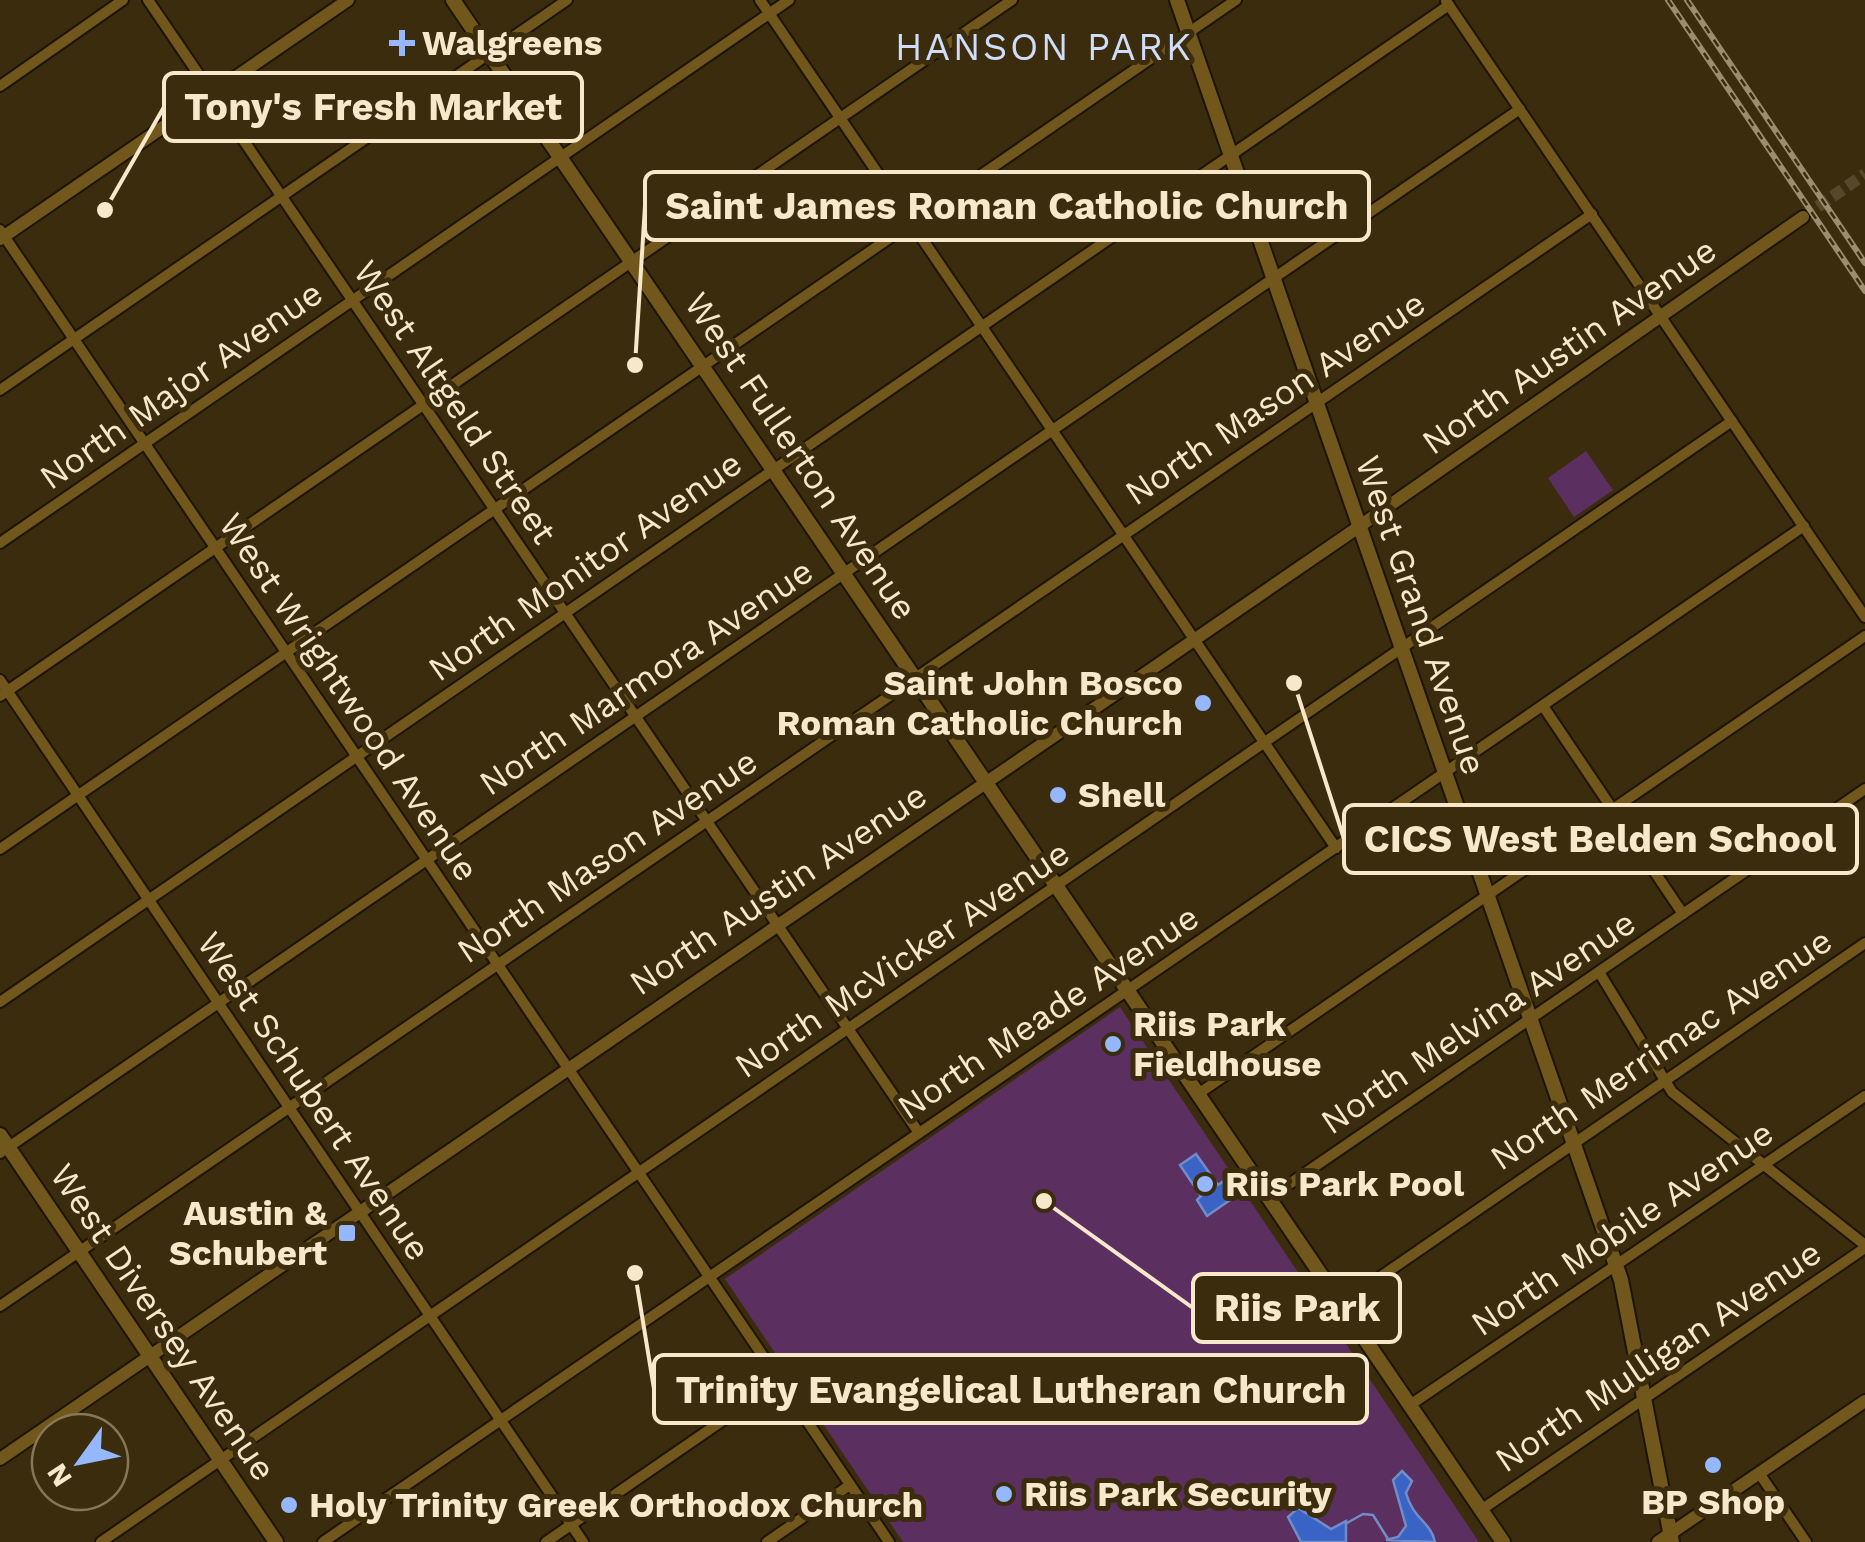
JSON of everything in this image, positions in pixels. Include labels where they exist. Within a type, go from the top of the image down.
[{"type":"main road","name":"West Fullerton Avenue","points":[[454,0],[1503,1542]]},
{"type":"main road","name":"West Grand Avenue","points":[[1177,0],[1617,1266],[1646,1398],[1667,1539]]},
{"type":"main road","name":"West Diversey Avenue","points":[[3,1145],[276,1542]]},
{"type":"street","points":[[0,86],[123,0]]},
{"type":"street","name":"West Altgeld Street","points":[[148,0],[919,1134]]},
{"type":"street","points":[[1,235],[348,0]]},
{"type":"street","points":[[0,390],[567,0]]},
{"type":"street","points":[[760,0],[1336,848]]},
{"type":"street","name":"North Major Avenue","points":[[0,542],[790,0]]},
{"type":"street","points":[[4,694],[1012,0]]},
{"type":"street","points":[[0,848],[1236,0]]},
{"type":"street","points":[[1448,3],[1865,617]]},
{"type":"street","name":"North Monitor Avenue","points":[[0,1002],[1448,3]]},
{"type":"street","name":"North Marmora Avenue","points":[[3,1145],[218,1004],[1520,109]]},
{"type":"street","name":"North Mason Avenue","points":[[0,1306],[1592,214]]},
{"type":"street","name":"North Austin Avenue","points":[[0,1459],[1805,220]]},
{"type":"street","name":"West Wrightwood Avenue","points":[[1,235],[889,1542]]},
{"type":"street","name":"North McVicker Avenue","points":[[101,1542],[1732,420]]},
{"type":"street","name":"North Meade Avenue","points":[[323,1542],[1804,526]]},
{"type":"street","points":[[1198,1094],[1865,636]]},
{"type":"street","name":"West Schubert Avenue","points":[[0,680],[4,694],[78,795],[583,1542]]},
{"type":"street","points":[[1542,706],[1683,914]]},
{"type":"street","name":"North Melvina Avenue","points":[[1269,1198],[1865,789]]},
{"type":"street","name":"North Merrimac Avenue","points":[[1341,1304],[1865,943]]},
{"type":"street","points":[[1599,972],[1634,1026],[1662,1082],[1865,1247]]},
{"type":"street","name":"North Mobile Avenue","points":[[1410,1405],[1865,1096]]},
{"type":"street","name":"North Mulligan Avenue","points":[[1482,1510],[1865,1247]]},
{"type":"street","points":[[546,1542],[780,1381]]},
{"type":"street","points":[[1667,1539],[1865,1401]]},
{"type":"street","points":[[1760,1473],[1806,1542]]},
{"type":"street","points":[[767,1542],[850,1485]]},
{"type":"shaded area","points":[[1586,451],[1613,490],[1574,517],[1548,478]]},
{"type":"shaded area","points":[[1120,1007],[1479,1542],[903,1542],[725,1279]]},
{"type":"water","name":"Riis Park Pool","points":[[1196,1154],[1218,1185],[1222,1182],[1233,1198],[1207,1216],[1197,1200],[1201,1196],[1180,1165]]},
{"type":"water","points":[[1402,1471],[1412,1481],[1406,1493],[1409,1502],[1435,1542],[1386,1540],[1398,1537],[1406,1526],[1393,1480]]},
{"type":"water","points":[[1298,1508],[1331,1529],[1346,1521],[1346,1542],[1301,1542],[1288,1517]]},
{"type":"waterway","points":[[1347,1523],[1363,1514],[1373,1515],[1388,1539]]},
{"type":"tunnel","points":[[1803,217],[1865,174]]},
{"type":"railway","points":[[1668,0],[1865,291]]},
{"type":"railway","points":[[1687,0],[1865,263]]},
{"type":"place","name":"Walgreens","points":[[402,43]]},
{"type":"place","name":"Tony's Fresh Market","points":[[105,210]]},
{"type":"place","name":"Saint James Roman Catholic Church","points":[[635,365]]},
{"type":"place","name":"CICS West Belden School","points":[[1294,683]]},
{"type":"place","name":"Saint John Bosco Roman Catholic Church","points":[[1203,703]]},
{"type":"place","name":"Shell","points":[[1058,795]]},
{"type":"place","name":"Riis Park Fieldhouse","points":[[1113,1044]]},
{"type":"place","name":"Riis Park Pool","points":[[1205,1184]]},
{"type":"place","name":"Riis Park","points":[[1044,1201]]},
{"type":"place","name":"Austin & Schubert","points":[[347,1233]]},
{"type":"place","name":"Trinity Evangelical Lutheran Church","points":[[635,1273]]},
{"type":"place","name":"BP Shop","points":[[1713,1465]]},
{"type":"place","name":"Riis Park Security","points":[[1004,1494]]},
{"type":"place","name":"Holy Trinity Greek Orthodox Church","points":[[289,1505]]},
{"type":"district","name":"HANSON PARK","points":[[1044,47]]}]
